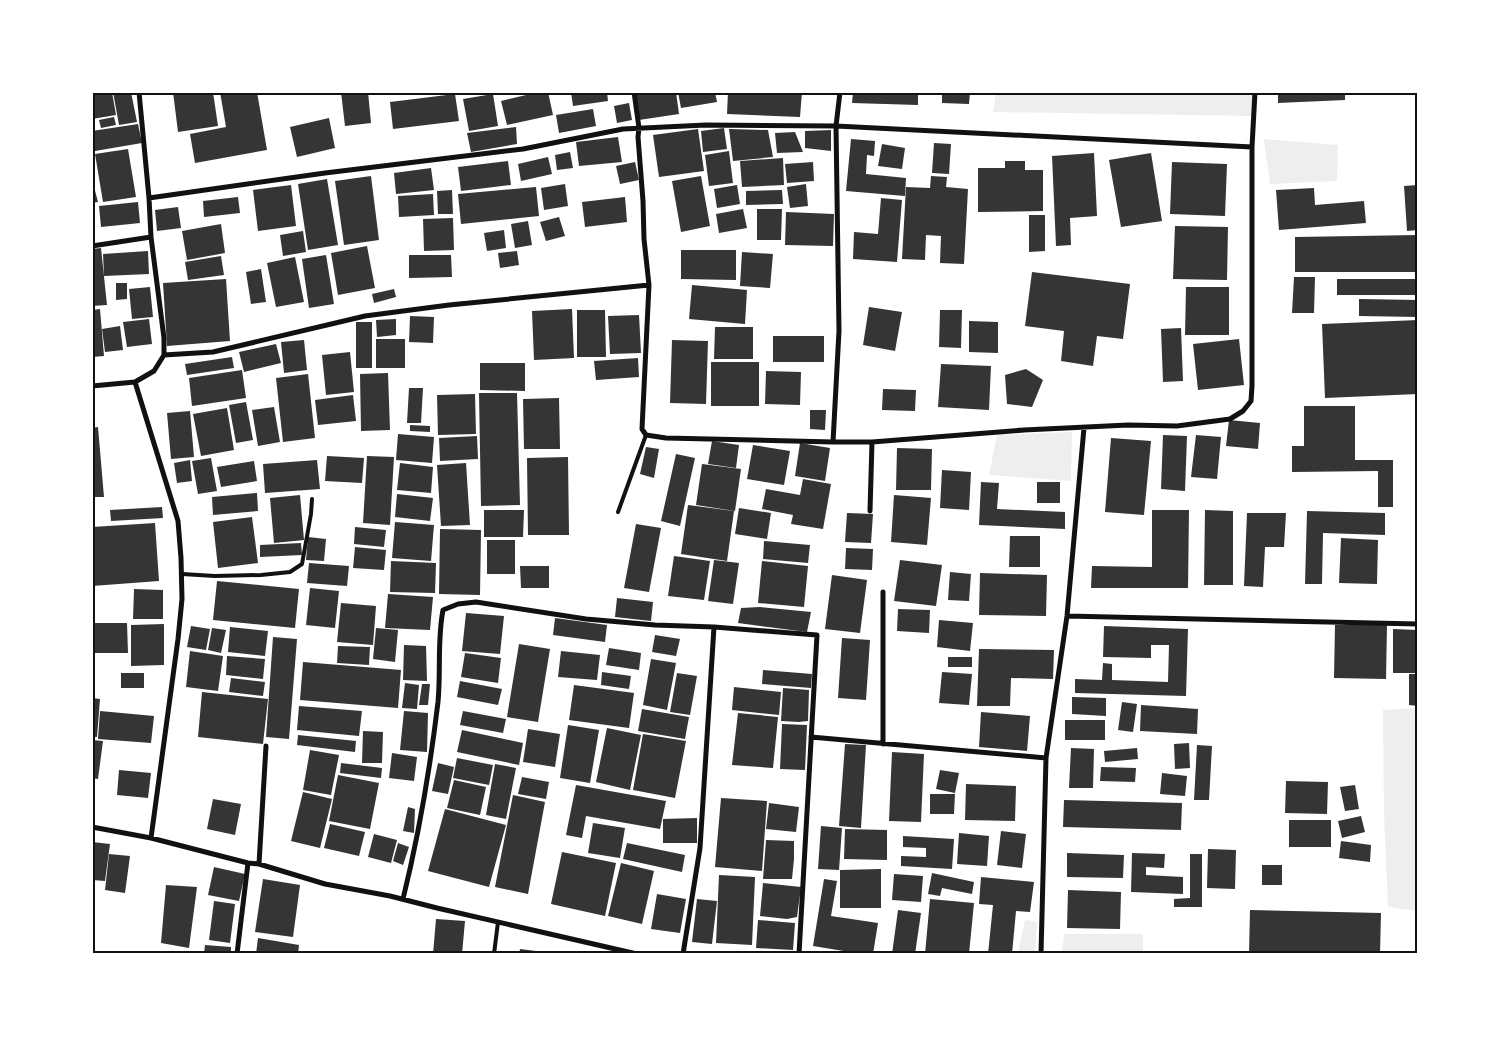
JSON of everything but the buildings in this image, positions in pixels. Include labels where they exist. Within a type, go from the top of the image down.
[{"type":"street","points":[[92,386],[135,382],[154,371],[164,355],[164,338],[152,237],[139,92]]},
{"type":"street","points":[[634,92],[639,128],[638,137],[644,201],[644,239],[649,285],[642,430],[646,435],[666,438],[833,442],[872,442],[1128,425],[1178,426],[1230,419],[1243,411],[1251,401],[1252,386],[1252,147],[1254,92]]},
{"type":"street","points":[[833,442],[839,331],[836,126],[840,92]]},
{"type":"street","points":[[149,198],[325,173],[524,149],[622,129],[639,128],[706,125],[836,126],[1252,147]]},
{"type":"street","points":[[92,246],[152,237]]},
{"type":"street","points":[[164,355],[213,352],[365,316],[449,305],[649,285]]},
{"type":"street","points":[[135,382],[178,522],[182,574],[182,599],[178,639],[151,838]]},
{"type":"street","points":[[1041,954],[1046,758],[1067,616],[1084,428]]},
{"type":"street","points":[[870,511],[872,442]]},
{"type":"street","points":[[883,592],[883,744]]},
{"type":"street","points":[[403,899],[424,804],[438,700],[440,627],[443,610],[458,604],[476,602],[596,620],[655,625],[714,626],[817,636],[799,954]]},
{"type":"street","points":[[1067,616],[1418,624]]},
{"type":"street","points":[[683,954],[700,848],[714,626]]},
{"type":"street","points":[[811,737],[1046,758]]},
{"type":"street","points":[[259,864],[266,746]]},
{"type":"street","points":[[92,827],[151,838],[248,863],[259,864],[325,884],[403,899],[637,954]]},
{"type":"street","points":[[237,954],[248,863]]},
{"type":"lane","points":[[618,512],[646,435]]},
{"type":"lane","points":[[182,574],[224,576],[290,572],[302,564],[312,514],[312,499]]},
{"type":"lane","points":[[494,954],[498,922]]},
{"type":"shaded area","points":[[996,93],[1256,93],[1254,116],[993,112]]},
{"type":"shaded area","points":[[1264,139],[1338,145],[1337,181],[1270,184]]},
{"type":"shaded area","points":[[1072,432],[1071,481],[989,475],[997,435]]},
{"type":"shaded area","points":[[1418,708],[1417,911],[1388,907],[1384,813],[1383,710]]},
{"type":"shaded area","points":[[1025,920],[1037,922],[1035,953],[1018,953]]},
{"type":"shaded area","points":[[1064,934],[1143,934],[1143,953],[1062,953]]}]
